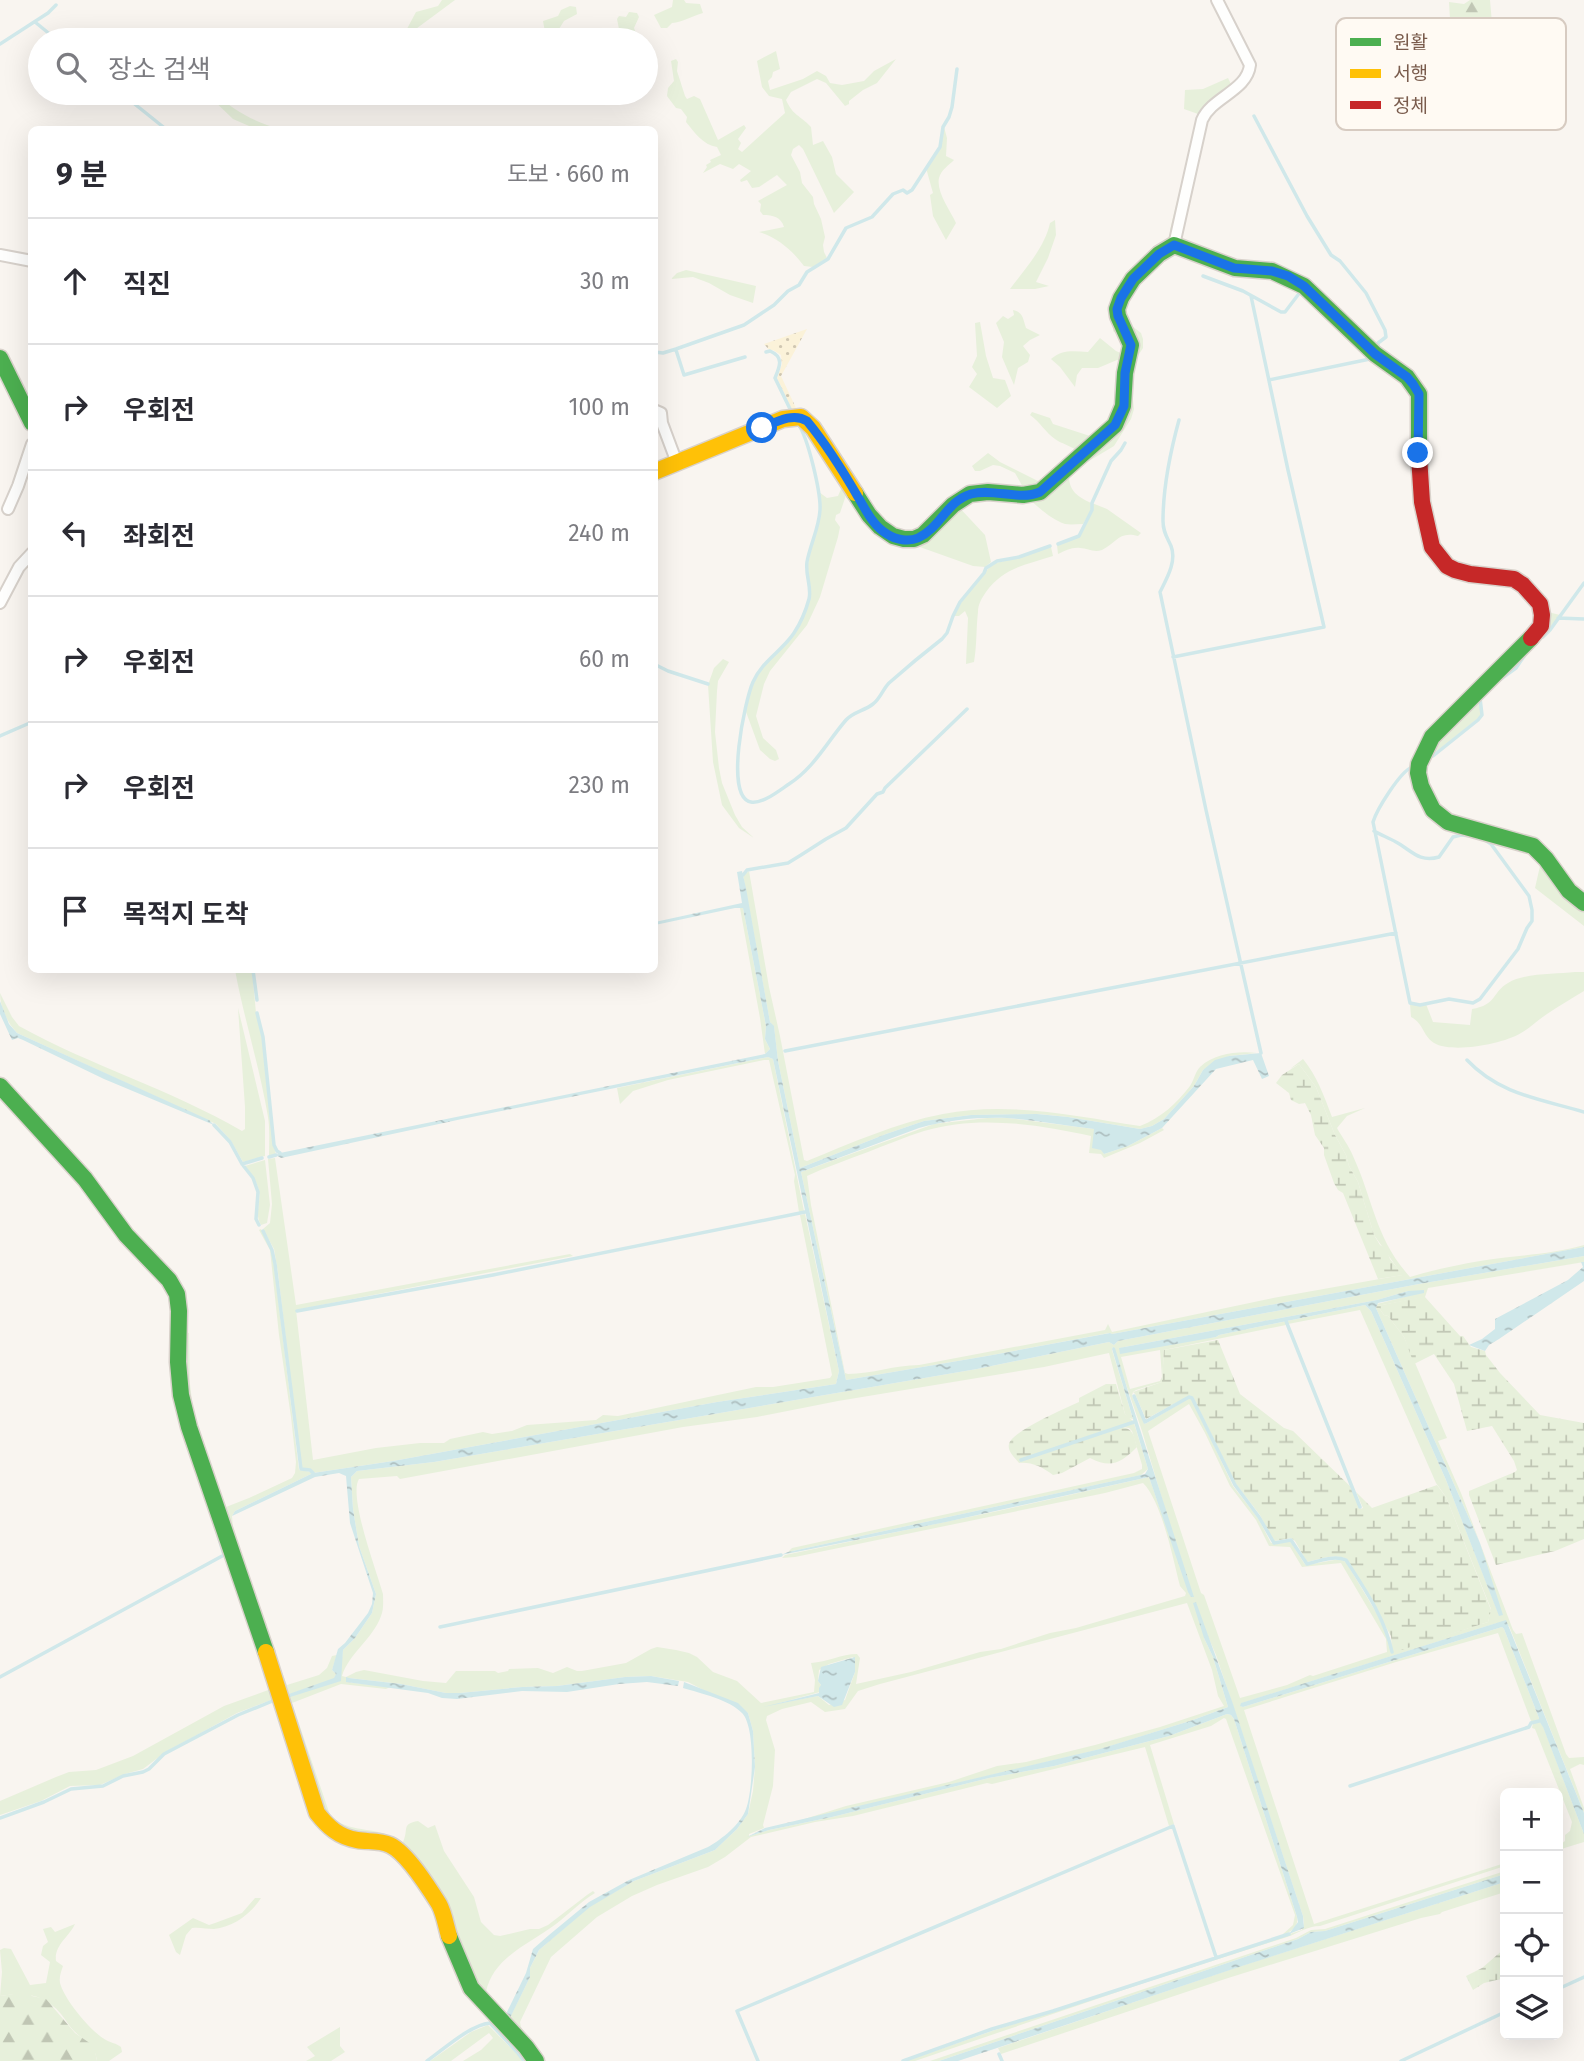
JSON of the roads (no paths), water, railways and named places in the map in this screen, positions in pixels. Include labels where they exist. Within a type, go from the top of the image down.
[{"type":"street","points":[[658,470],[783,419],[801,417],[813,428],[869,516],[888,535],[910,540],[927,532],[958,500],[970,494],[991,492],[1032,495],[1040,492],[1115,425],[1124,406],[1125,373],[1131,345],[1118,316],[1117,309],[1121,298],[1133,279],[1159,254],[1174,245],[1205,111],[1242,83],[1249,74],[1250,65],[1217,0]]},
{"type":"street","points":[[1174,245],[1234,268],[1272,271],[1288,276],[1304,286],[1375,354],[1413,384],[1419,394],[1419,477],[1432,547],[1447,566],[1455,570],[1514,579],[1540,604],[1542,615],[1541,626],[1537,632],[1432,737],[1419,764],[1421,786],[1433,810],[1448,822],[1533,846],[1541,852],[1560,880],[1584,902]]},
{"type":"street","points":[[0,255],[28,260]]},
{"type":"street","points":[[0,358],[28,415]]},
{"type":"street","points":[[658,412],[661,413],[677,463]]},
{"type":"street","points":[[8,509],[28,456]]},
{"type":"street","points":[[0,603],[19,567],[28,557]]},
{"type":"street","points":[[0,1086],[85,1179],[126,1235],[170,1280],[177,1294],[178,1362],[181,1395],[189,1427],[256,1622],[317,1813],[326,1825],[338,1834],[392,1846],[409,1862],[440,1906],[471,1988],[536,2061]]},
{"type":"water","points":[[742,871],[746,888],[800,1168],[924,1121],[971,1115],[1037,1114],[1140,1129],[1152,1126],[1164,1119],[1194,1086],[1203,1070],[1215,1060],[1229,1056],[1261,1053],[1269,1076],[1262,1079],[1253,1060],[1216,1069],[1162,1128],[1128,1146],[1104,1154],[1101,1150],[1092,1148],[1094,1129],[1018,1119],[974,1119],[919,1128],[801,1172],[846,1380],[1584,1247],[1584,1256],[1419,1284],[1118,1341],[1114,1345],[1109,1342],[977,1369],[434,1462],[357,1471],[351,1477],[353,1509],[359,1546],[376,1594],[372,1613],[343,1650],[341,1681],[287,1698],[286,1695],[334,1678],[336,1674],[332,1670],[338,1649],[368,1613],[372,1604],[373,1593],[350,1523],[346,1476],[339,1473],[315,1477],[232,1516],[235,1511],[313,1473],[717,1402],[836,1384],[839,1371],[773,1059],[768,1057],[281,1158],[276,1155],[765,1054],[770,1049],[765,1039],[766,1026],[743,908],[658,924],[658,921],[742,903],[737,872]]},
{"type":"water","points":[[0,1001],[9,1024],[17,1033],[209,1120],[214,1125],[104,1079],[23,1040],[12,1040],[0,1014]]},
{"type":"water","points":[[1581,1262],[1584,1262],[1584,1281],[1489,1345],[1485,1351],[1469,1345],[1495,1329],[1495,1319],[1568,1280],[1583,1267]]},
{"type":"water","points":[[1424,1290],[1424,1293],[1378,1303],[1376,1308],[1480,1543],[1503,1615],[1499,1616],[1446,1480],[1371,1311],[1365,1305],[1216,1337],[1120,1354],[1119,1348]]},
{"type":"water","points":[[1113,1347],[1194,1597],[1188,1592],[1149,1477],[781,1555],[1145,1474],[1148,1469]]},
{"type":"water","points":[[1196,1602],[1233,1704],[1303,1916],[1304,1928],[1289,1934],[1298,1922],[1297,1917],[1234,1719],[1227,1714],[1169,1736],[1054,1766],[989,1778],[747,1837],[765,1828],[1100,1749],[1228,1707],[1193,1603]]},
{"type":"water","points":[[1506,1620],[1584,1813],[1584,1834],[1502,1627],[1240,1706],[1241,1703]]},
{"type":"water","points":[[855,1657],[855,1672],[842,1705],[834,1707],[818,1696],[763,1707],[819,1693],[821,1667]]},
{"type":"water","points":[[651,1676],[679,1681],[678,1686],[647,1682],[567,1692],[522,1691],[457,1699],[346,1682],[346,1677],[460,1693]]},
{"type":"water","points":[[684,1682],[738,1703],[748,1713],[753,1731],[755,1767],[748,1814],[715,1850],[634,1881],[590,1907],[539,1950],[530,1968],[530,1977],[510,2018],[506,2014],[526,1973],[533,1949],[549,1935],[589,1902],[629,1880],[708,1847],[740,1821],[746,1809],[752,1774],[750,1731],[746,1720],[737,1708],[730,1704],[683,1688]]},
{"type":"water","points":[[1500,1876],[1500,1884],[958,2061],[939,2061],[1298,1939],[1311,1932],[1325,1931]]},
{"type":"waterway","points":[[0,44],[56,5]]},
{"type":"waterway","points":[[35,22],[42,28]]},
{"type":"waterway","points":[[658,352],[744,325],[774,305],[788,291],[799,285],[807,272],[828,259],[846,228],[872,217],[893,194],[912,190],[940,147],[943,127],[952,107],[957,69]]},
{"type":"waterway","points":[[136,105],[162,126]]},
{"type":"waterway","points":[[1254,116],[1331,255],[1340,261],[1366,293],[1385,330],[1386,337],[1378,343],[1378,349]]},
{"type":"waterway","points":[[1203,276],[1243,291],[1281,312],[1285,312],[1301,291]]},
{"type":"waterway","points":[[1173,657],[1324,627],[1251,296]]},
{"type":"waterway","points":[[676,350],[684,375],[745,357]]},
{"type":"waterway","points":[[766,352],[774,353],[779,359],[775,378],[791,411]]},
{"type":"waterway","points":[[1269,380],[1372,357]]},
{"type":"waterway","points":[[1179,420],[1163,508],[1164,528],[1173,558],[1160,592],[1261,1053]]},
{"type":"waterway","points":[[798,424],[810,452],[820,502],[818,523],[807,562],[810,594],[796,629],[762,668],[750,692],[742,727],[738,767],[743,796],[751,802],[766,799],[798,778],[849,717],[873,704],[889,683],[942,639],[960,602],[986,568],[997,561],[1019,557],[1050,546]]},
{"type":"waterway","points":[[1058,544],[1079,536],[1111,461],[1125,443]]},
{"type":"waterway","points":[[1543,637],[1584,583]]},
{"type":"waterway","points":[[1558,618],[1584,619]]},
{"type":"waterway","points":[[1498,681],[1516,668],[1527,652]]},
{"type":"waterway","points":[[658,666],[708,684]]},
{"type":"waterway","points":[[1428,758],[1478,720],[1482,715],[1480,698]]},
{"type":"waterway","points":[[743,875],[747,870],[788,863],[846,828],[877,794],[883,792],[967,709]]},
{"type":"waterway","points":[[0,736],[28,724]]},
{"type":"waterway","points":[[1412,767],[1401,776],[1373,822],[1410,1003],[1420,1005],[1449,999],[1473,1003],[1480,999],[1518,949],[1532,921],[1529,896],[1491,844],[1485,840]]},
{"type":"waterway","points":[[1374,831],[1426,858],[1439,857],[1453,837],[1471,836]]},
{"type":"waterway","points":[[785,1051],[1396,933]]},
{"type":"waterway","points":[[253,973],[257,1000]]},
{"type":"waterway","points":[[257,1013],[263,1037],[274,1145],[280,1153]]},
{"type":"waterway","points":[[1467,1060],[1480,1072],[1507,1088],[1584,1112]]},
{"type":"waterway","points":[[214,1125],[230,1142],[253,1178],[258,1192],[256,1219],[259,1225]]},
{"type":"waterway","points":[[269,1157],[276,1155]]},
{"type":"waterway","points":[[242,1164],[262,1158]]},
{"type":"waterway","points":[[297,1311],[493,1275],[805,1212]]},
{"type":"waterway","points":[[263,1231],[275,1264],[301,1469],[313,1473]]},
{"type":"waterway","points":[[1286,1321],[1360,1507]]},
{"type":"waterway","points":[[1134,1396],[1145,1422],[1189,1397],[1192,1398],[1235,1485],[1274,1543],[1291,1540],[1307,1564],[1332,1558],[1346,1560],[1379,1615],[1392,1652]]},
{"type":"waterway","points":[[1021,1460],[1134,1422]]},
{"type":"waterway","points":[[0,1677],[224,1555],[214,1522]]},
{"type":"waterway","points":[[440,1627],[781,1555]]},
{"type":"waterway","points":[[0,1818],[71,1789],[103,1786],[123,1776],[143,1772],[164,1754],[238,1715],[275,1700]]},
{"type":"waterway","points":[[1350,1786],[1529,1727],[1531,1723],[1539,1721]]},
{"type":"waterway","points":[[758,2061],[737,2011],[1173,1826],[1216,1957]]},
{"type":"waterway","points":[[903,2061],[992,2029],[1289,1934]]},
{"type":"waterway","points":[[1563,1987],[1584,1977]]},
{"type":"waterway","points":[[1401,2061],[1500,2014]]},
{"type":"waterway","points":[[427,2061],[466,2033],[490,2023],[524,2061]]},
{"type":"waterway","points":[[999,2054],[1002,2061]]}]
